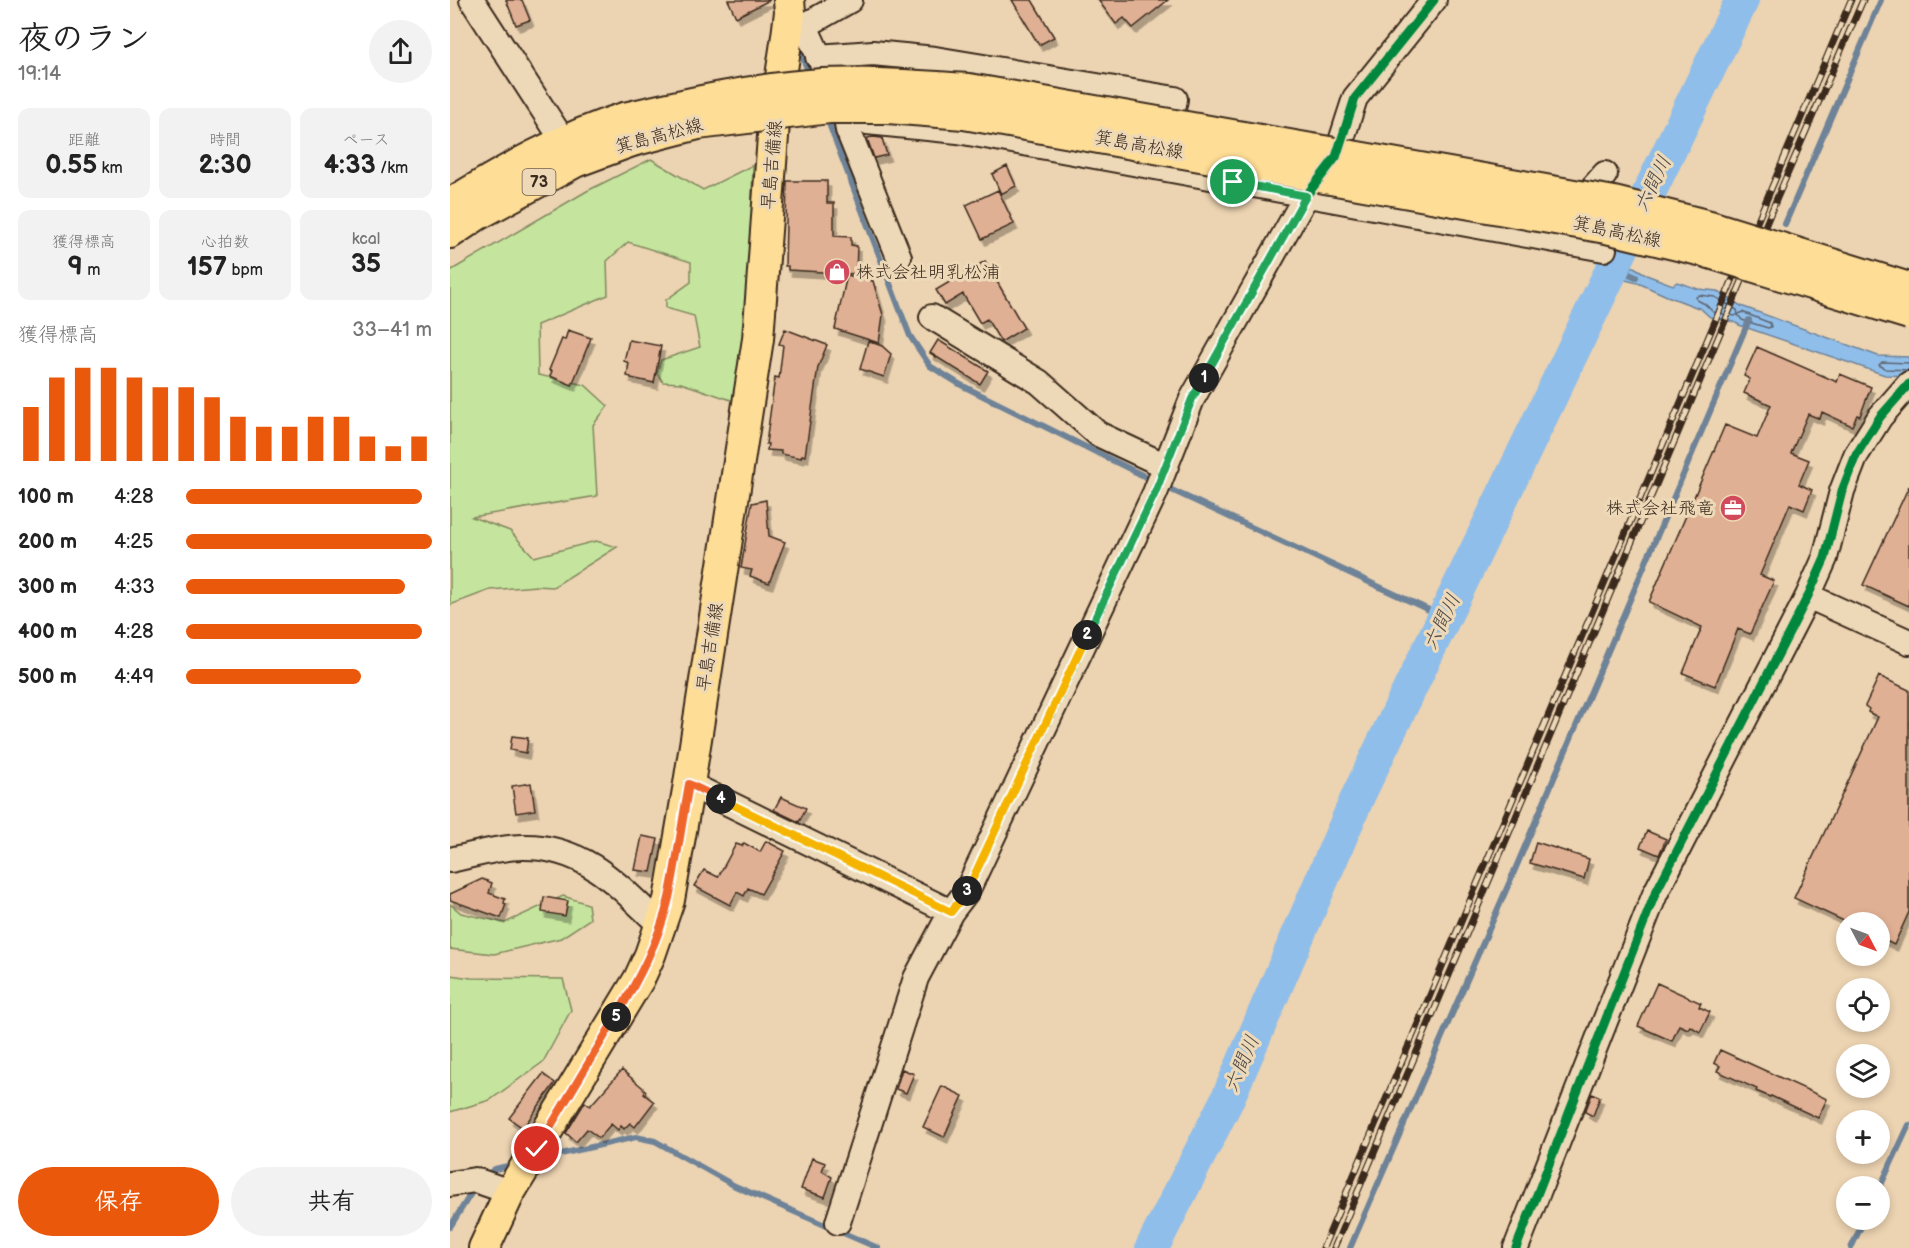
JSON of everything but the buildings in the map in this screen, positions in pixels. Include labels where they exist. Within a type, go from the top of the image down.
[{"type":"main road","name":"早島吉備線","points":[[483,1248],[506,1176],[639,979],[669,900],[758,339],[774,123],[796,31],[789,0]]},
{"type":"main road","name":"箕島高松線","points":[[450,233],[477,215],[575,162],[628,130],[694,102],[754,91],[822,84],[890,84],[969,89],[1614,202],[1710,226],[1909,288]]},
{"type":"main road","name":"箕島高松線","points":[[450,204],[564,142],[600,126],[628,130],[829,108],[888,108],[964,114],[1606,228],[1703,251],[1909,314]]},
{"type":"street","points":[[472,0],[564,142]]},
{"type":"street","points":[[850,0],[796,31],[818,57],[845,113],[848,130],[899,257]]},
{"type":"street","points":[[838,1222],[916,978],[951,912],[966,891],[1160,479],[1192,399],[1306,196],[1336,157],[1355,98],[1434,0]]},
{"type":"street","points":[[818,57],[873,53],[935,59],[1175,99],[1160,169]]},
{"type":"street","points":[[845,113],[867,122],[958,131],[1604,249]]},
{"type":"street","points":[[1548,238],[1605,174]]},
{"type":"street","points":[[932,317],[1038,382],[1098,434],[1160,479]]},
{"type":"street","points":[[1516,1248],[1655,894],[1808,596],[1825,558],[1842,491],[1856,455],[1880,417],[1909,384]]},
{"type":"street","points":[[1808,596],[1909,642]]},
{"type":"street","points":[[689,784],[951,912]]},
{"type":"street","points":[[450,860],[522,847],[552,848],[575,855],[595,867],[660,925]]},
{"type":"street","points":[[450,1184],[506,1176]]},
{"type":"green space","points":[[651,159],[703,190],[753,165],[747,345],[737,402],[681,383],[663,382],[657,373],[661,360],[700,347],[694,316],[666,308],[666,300],[691,282],[691,262],[628,242],[607,261],[608,295],[537,325],[538,375],[585,385],[608,406],[593,425],[597,496],[472,517],[510,531],[534,557],[596,541],[617,547],[553,587],[536,586],[490,590],[450,605],[450,271],[587,191]]},
{"type":"green space","points":[[563,896],[588,904],[590,919],[561,938],[494,954],[450,949],[450,904],[461,913],[505,923]]},
{"type":"green space","points":[[450,975],[471,978],[563,979],[571,1010],[543,1062],[490,1100],[450,1112]]},
{"type":"water","points":[[1632,266],[1649,276],[1673,285],[1677,282],[1698,289],[1717,291],[1741,306],[1878,356],[1909,357],[1909,376],[1885,375],[1734,322],[1710,317],[1701,309],[1638,283],[1625,280]]},
{"type":"waterway","name":"六間川","points":[[1152,1248],[1227,1100],[1359,794],[1742,0]]},
{"type":"waterway","points":[[1785,224],[1881,0]]},
{"type":"waterway","points":[[800,51],[810,76]]},
{"type":"waterway","points":[[826,116],[910,336],[930,366],[961,385],[1154,481]]},
{"type":"waterway","points":[[1613,267],[1636,277]]},
{"type":"waterway","points":[[1350,1248],[1517,865],[1749,320]]},
{"type":"waterway","points":[[1163,486],[1444,617]]},
{"type":"waterway","points":[[1885,1176],[1909,1125]]},
{"type":"waterway","points":[[543,1158],[636,1137],[655,1141],[735,1186],[878,1248]]},
{"type":"waterway","points":[[484,1177],[495,1169],[516,1164]]},
{"type":"waterway","points":[[450,1227],[475,1187]]},
{"type":"waterway","points":[[1851,1248],[1859,1230]]},
{"type":"railway","points":[[1323,1248],[1851,0]]},
{"type":"railway","points":[[1334,1248],[1777,198],[1863,0]]},
{"type":"cycle path","points":[[689,784],[951,912],[967,891],[1155,493],[1192,399],[1306,196],[1336,157],[1355,98],[1434,0]]},
{"type":"cycle path","points":[[1516,1248],[1655,894],[1808,596],[1825,558],[1842,491],[1856,455],[1880,417],[1909,384]]},
{"type":"place","name":"株式会社明乳松浦","points":[[837,272]]},
{"type":"place","name":"株式会社飛竜","points":[[1733,508]]},
{"type":"route","points":[[537,1149],[639,979],[650,956],[669,900],[689,784],[951,912],[966,891],[1155,493],[1192,399],[1306,196],[1233,182]]}]
